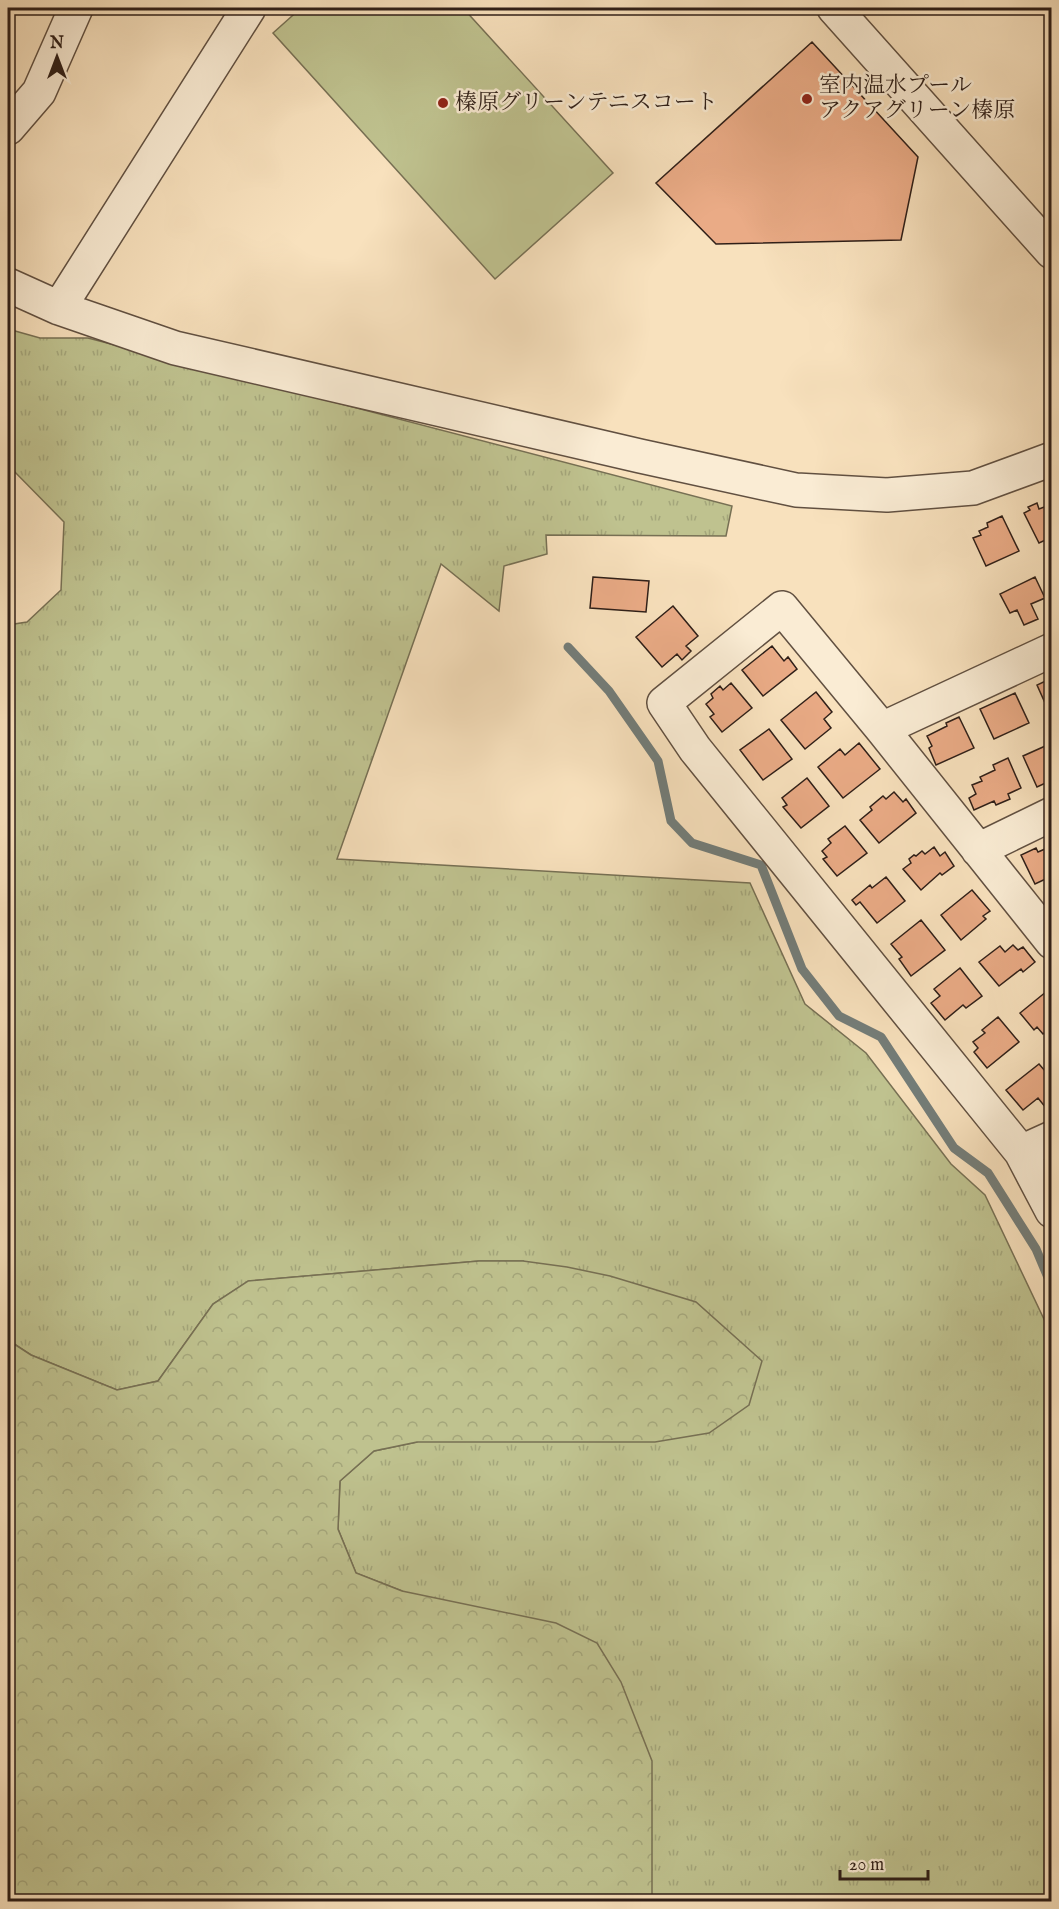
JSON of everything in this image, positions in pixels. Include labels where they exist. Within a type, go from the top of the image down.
[{"type":"street","points":[[8,128],[39,92],[76,8]]},
{"type":"street","points":[[59,308],[249,8]]},
{"type":"street","points":[[834,8],[1052,252]]},
{"type":"street","points":[[8,285],[59,308],[175,348],[796,490],[887,495],[973,488],[1052,459]]},
{"type":"street","points":[[1052,942],[782,608],[664,703],[695,749],[1021,1152],[1052,1211]]},
{"type":"street","points":[[882,729],[1052,650]]},
{"type":"street","points":[[978,850],[1052,814]]},
{"type":"street","points":[[1021,1152],[1052,1138]]},
{"type":"green space","name":"榛原グリーンテニスコート","points":[[301,8],[463,8],[613,173],[495,279],[273,33]]},
{"type":"green space","points":[[8,329],[40,338],[88,338],[732,506],[726,536],[546,535],[547,554],[504,566],[499,611],[441,564],[337,859],[750,883],[805,1004],[866,1053],[951,1164],[985,1195],[1051,1334],[1051,1901],[650,1901],[652,1898],[402,1591],[356,1573],[338,1529],[340,1481],[374,1451],[417,1442],[523,1261],[479,1261],[249,1281],[213,1304],[158,1381],[117,1390],[31,1355],[8,1340],[8,625],[27,622],[61,590],[64,522],[8,465]]},
{"type":"green space","points":[[479,1261],[523,1261],[567,1267],[610,1276],[696,1302],[762,1361],[749,1405],[709,1433],[655,1442],[417,1442],[374,1451],[340,1481],[338,1529],[356,1573],[402,1591],[556,1623],[597,1643],[621,1682],[652,1761],[652,1898],[650,1901],[8,1901],[8,1340],[31,1355],[117,1390],[158,1381],[213,1304],[248,1281]]},
{"type":"building","name":"室内温水プール アクアグリーン榛原","points":[[812,42],[918,157],[901,240],[716,244],[656,183]]},
{"type":"building","points":[[1037,503],[1039,509],[1052,504],[1052,537],[1039,543],[1024,513],[1030,510],[1028,507]]},
{"type":"building","points":[[1002,516],[1019,551],[986,566],[973,538],[981,535],[979,531],[988,527],[987,523]]},
{"type":"building","points":[[593,577],[649,581],[646,612],[590,608]]},
{"type":"building","points":[[1035,577],[1045,598],[1031,604],[1038,619],[1024,625],[1017,610],[1010,613],[1000,594]]},
{"type":"building","points":[[673,606],[698,636],[686,646],[691,651],[682,660],[677,654],[662,667],[636,637]]},
{"type":"building","points":[[772,646],[784,661],[788,657],[797,669],[763,696],[742,670]]},
{"type":"building","points":[[1052,678],[1052,713],[1050,714],[1037,685]]},
{"type":"building","points":[[731,683],[752,708],[722,732],[710,717],[714,714],[706,704],[713,698],[711,694],[720,686],[723,690]]},
{"type":"building","points":[[816,692],[832,712],[824,719],[831,728],[805,749],[781,720]]},
{"type":"building","points":[[1015,693],[1029,723],[994,739],[980,709]]},
{"type":"building","points":[[959,717],[974,748],[936,765],[929,748],[932,746],[927,736]]},
{"type":"building","points":[[769,729],[792,759],[763,780],[740,750]]},
{"type":"building","points":[[859,743],[880,769],[843,798],[818,767],[840,749],[845,755]]},
{"type":"building","points":[[1052,743],[1052,780],[1037,787],[1023,756]]},
{"type":"building","points":[[1008,758],[1021,788],[1008,794],[1010,799],[996,805],[994,801],[974,810],[969,798],[976,794],[972,785],[982,781],[980,777],[995,770],[993,765]]},
{"type":"building","points":[[807,778],[829,806],[801,828],[783,807],[787,805],[782,798]]},
{"type":"building","points":[[894,792],[903,802],[906,799],[916,813],[879,843],[860,820],[883,796],[886,799]]},
{"type":"building","points":[[845,826],[867,853],[837,876],[823,859],[827,857],[822,851],[831,843],[828,839]]},
{"type":"building","points":[[1052,846],[1052,876],[1035,884],[1021,855],[1036,848],[1038,852]]},
{"type":"building","points":[[934,847],[940,856],[945,852],[954,866],[942,875],[940,873],[921,890],[903,869],[911,863],[909,859],[914,855],[922,851],[925,854]]},
{"type":"building","points":[[886,877],[905,901],[877,923],[860,902],[856,905],[852,900],[870,885],[872,888]]},
{"type":"building","points":[[972,890],[990,911],[983,916],[986,919],[961,940],[941,915]]},
{"type":"building","points":[[921,920],[945,950],[911,976],[899,959],[902,957],[891,944]]},
{"type":"building","points":[[1013,945],[1018,950],[1023,947],[1035,962],[1023,972],[1021,969],[999,986],[979,962],[1000,946],[1005,952]]},
{"type":"building","points":[[960,968],[982,996],[966,1008],[963,1005],[945,1020],[931,1003],[940,996],[934,989]]},
{"type":"building","points":[[1052,987],[1052,1027],[1043,1034],[1037,1027],[1034,1030],[1020,1013]]},
{"type":"building","points":[[998,1017],[1019,1042],[987,1068],[974,1052],[978,1048],[973,1042],[985,1033],[982,1030]]},
{"type":"building","points":[[1039,1064],[1052,1079],[1052,1103],[1046,1108],[1038,1098],[1023,1110],[1006,1090]]},
{"type":"waterway","points":[[568,647],[609,691],[658,761],[671,821],[692,843],[761,865],[802,969],[839,1016],[881,1037],[954,1148],[988,1173],[1036,1249],[1052,1287]]},
{"type":"place","name":"室内温水プール アクアグリーン榛原","points":[[807,99]]},
{"type":"place","name":"榛原グリーンテニスコート","points":[[443,103]]}]
